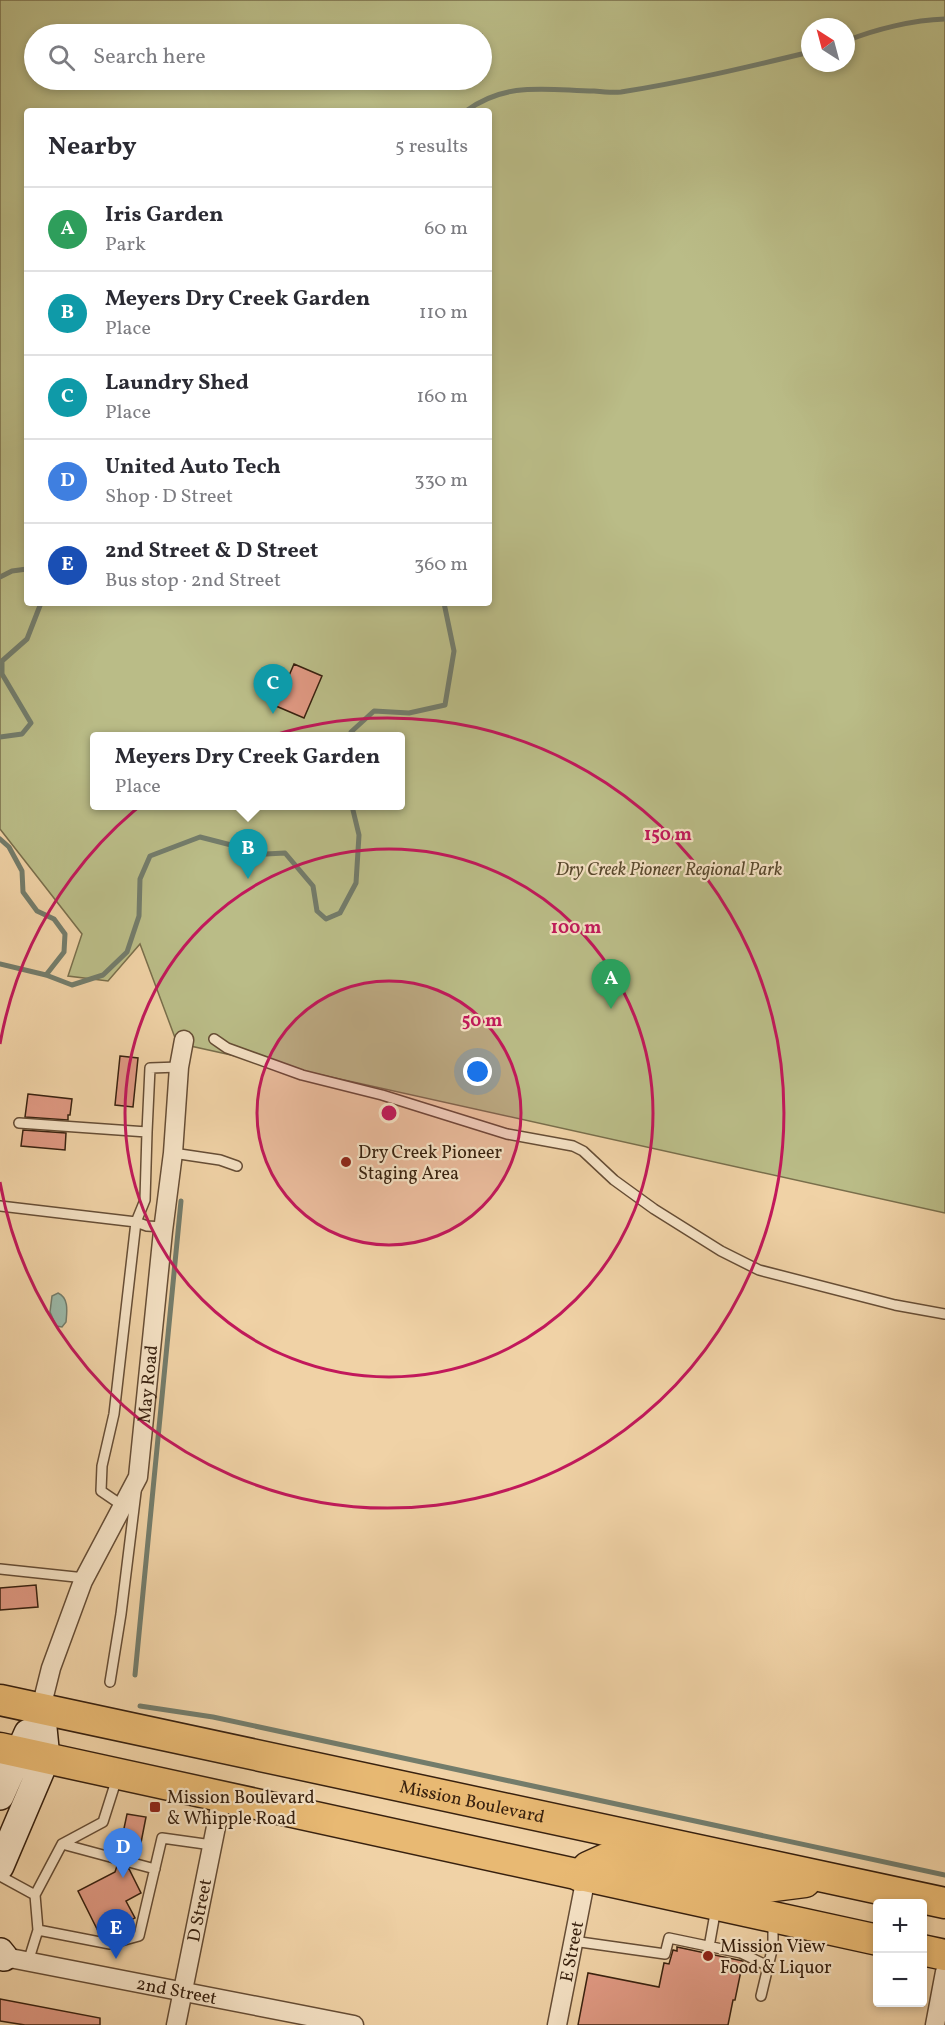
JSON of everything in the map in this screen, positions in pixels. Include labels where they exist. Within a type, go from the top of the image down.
[{"type":"main road","name":"Mission Boulevard","points":[[0,1700],[945,1904]]},
{"type":"main road","points":[[0,1796],[41,1708]]},
{"type":"main road","points":[[21,1753],[873,1940]]},
{"type":"main road","points":[[0,1866],[21,1753]]},
{"type":"main road","points":[[583,1876],[588,1867],[608,1858],[747,1887],[766,1887],[826,1879]]},
{"type":"main road","points":[[927,1951],[945,1955]]},
{"type":"street","name":"May Road","points":[[41,1708],[51,1668],[85,1578],[138,1477],[163,1227],[173,1153],[179,1067],[184,1040]]},
{"type":"street","name":"D Street","points":[[176,2025],[222,1797]]},
{"type":"street","name":"E Street","points":[[556,2025],[583,1876]]},
{"type":"street","name":"2nd Street","points":[[8,1957],[354,2025]]},
{"type":"street","points":[[935,2025],[945,1972]]},
{"type":"lane","points":[[214,1039],[228,1048],[302,1075],[382,1095],[507,1134],[573,1146],[583,1151],[614,1180],[654,1209],[720,1251],[759,1270],[895,1305],[945,1314]]},
{"type":"lane","points":[[123,1506],[101,1491],[102,1466],[114,1414],[136,1222],[145,1200],[150,1068],[179,1067]]},
{"type":"lane","points":[[19,1123],[147,1132]]},
{"type":"lane","points":[[173,1153],[220,1160],[237,1166]]},
{"type":"lane","points":[[0,1206],[163,1227]]},
{"type":"lane","points":[[110,1682],[138,1477]]},
{"type":"lane","points":[[0,1569],[85,1578]]},
{"type":"lane","points":[[38,1930],[35,1895],[63,1844],[103,1822],[119,1774]]},
{"type":"lane","points":[[38,1930],[110,1944],[139,1936],[162,1838],[212,1845]]},
{"type":"lane","points":[[63,1844],[155,1869]]},
{"type":"lane","points":[[0,1876],[35,1895]]},
{"type":"lane","points":[[709,1947],[716,1905]]},
{"type":"lane","points":[[760,1996],[773,1946],[772,1918]]},
{"type":"lane","points":[[8,1957],[38,1930]]},
{"type":"lane","points":[[573,1941],[665,1954],[669,1938],[741,1953],[768,1966]]},
{"type":"green space","name":"Dry Creek Pioneer Regional Park","points":[[0,0],[945,0],[945,1213],[177,1043],[140,944],[108,981],[68,976],[82,934],[0,829]]},
{"type":"shaded area","points":[[58,1293],[64,1298],[66,1305],[66,1322],[62,1327],[56,1326],[50,1312],[52,1296]]},
{"type":"building","points":[[294,664],[322,676],[304,718],[276,706]]},
{"type":"building","points":[[120,1056],[138,1058],[133,1107],[115,1105]]},
{"type":"building","points":[[28,1094],[72,1099],[68,1120],[25,1117]]},
{"type":"building","points":[[23,1130],[66,1133],[65,1150],[21,1146]]},
{"type":"building","points":[[36,1585],[38,1607],[0,1610],[0,1588]]},
{"type":"building","points":[[127,1814],[146,1817],[138,1858],[119,1852]]},
{"type":"building","points":[[117,1866],[129,1869],[141,1893],[126,1901],[135,1918],[100,1935],[78,1891],[115,1872]]},
{"type":"building","points":[[677,1947],[743,1961],[728,2025],[578,2025],[588,1973],[659,1987],[664,1963],[669,1964],[673,1950],[677,1951]]},
{"type":"building","points":[[0,1999],[100,2018],[100,2025],[25,2025],[0,2021]]},
{"type":"waterway","points":[[855,38],[895,26],[945,19]]},
{"type":"waterway","points":[[470,108],[481,101],[512,91],[543,89],[621,92],[693,79],[801,54]]},
{"type":"waterway","points":[[0,577],[12,571],[24,569]]},
{"type":"waterway","points":[[0,737],[22,734],[31,723],[2,674],[2,661],[27,639],[40,606]]},
{"type":"waterway","points":[[351,732],[374,711],[409,713],[445,705],[454,651],[445,606]]},
{"type":"waterway","points":[[0,964],[46,975],[72,985],[103,975],[127,952],[139,916],[140,879],[150,856],[200,837],[266,854],[285,853],[313,886],[317,911],[326,919],[340,913],[356,883],[359,835],[353,810]]},
{"type":"waterway","points":[[0,839],[9,847],[22,871],[23,892],[37,911],[54,919],[65,934],[64,952],[46,975]]},
{"type":"waterway","points":[[135,1675],[181,1201]]},
{"type":"waterway","points":[[140,1706],[213,1717],[945,1875]]},
{"type":"place","name":"Laundry Shed","points":[[273,714]]},
{"type":"place","name":"Meyers Dry Creek Garden","points":[[248,879]]},
{"type":"place","name":"Iris Garden","points":[[611,1009]]},
{"type":"place","name":"Dry Creek Pioneer Staging Area","points":[[346,1162]]},
{"type":"place","name":"Mission Boulevard & Whipple Road","points":[[155,1807]]},
{"type":"place","name":"United Auto Tech","points":[[123,1878]]},
{"type":"place","name":"Mission View Food & Liquor","points":[[708,1956]]},
{"type":"place","name":"2nd Street & D Street","points":[[116,1959]]}]
